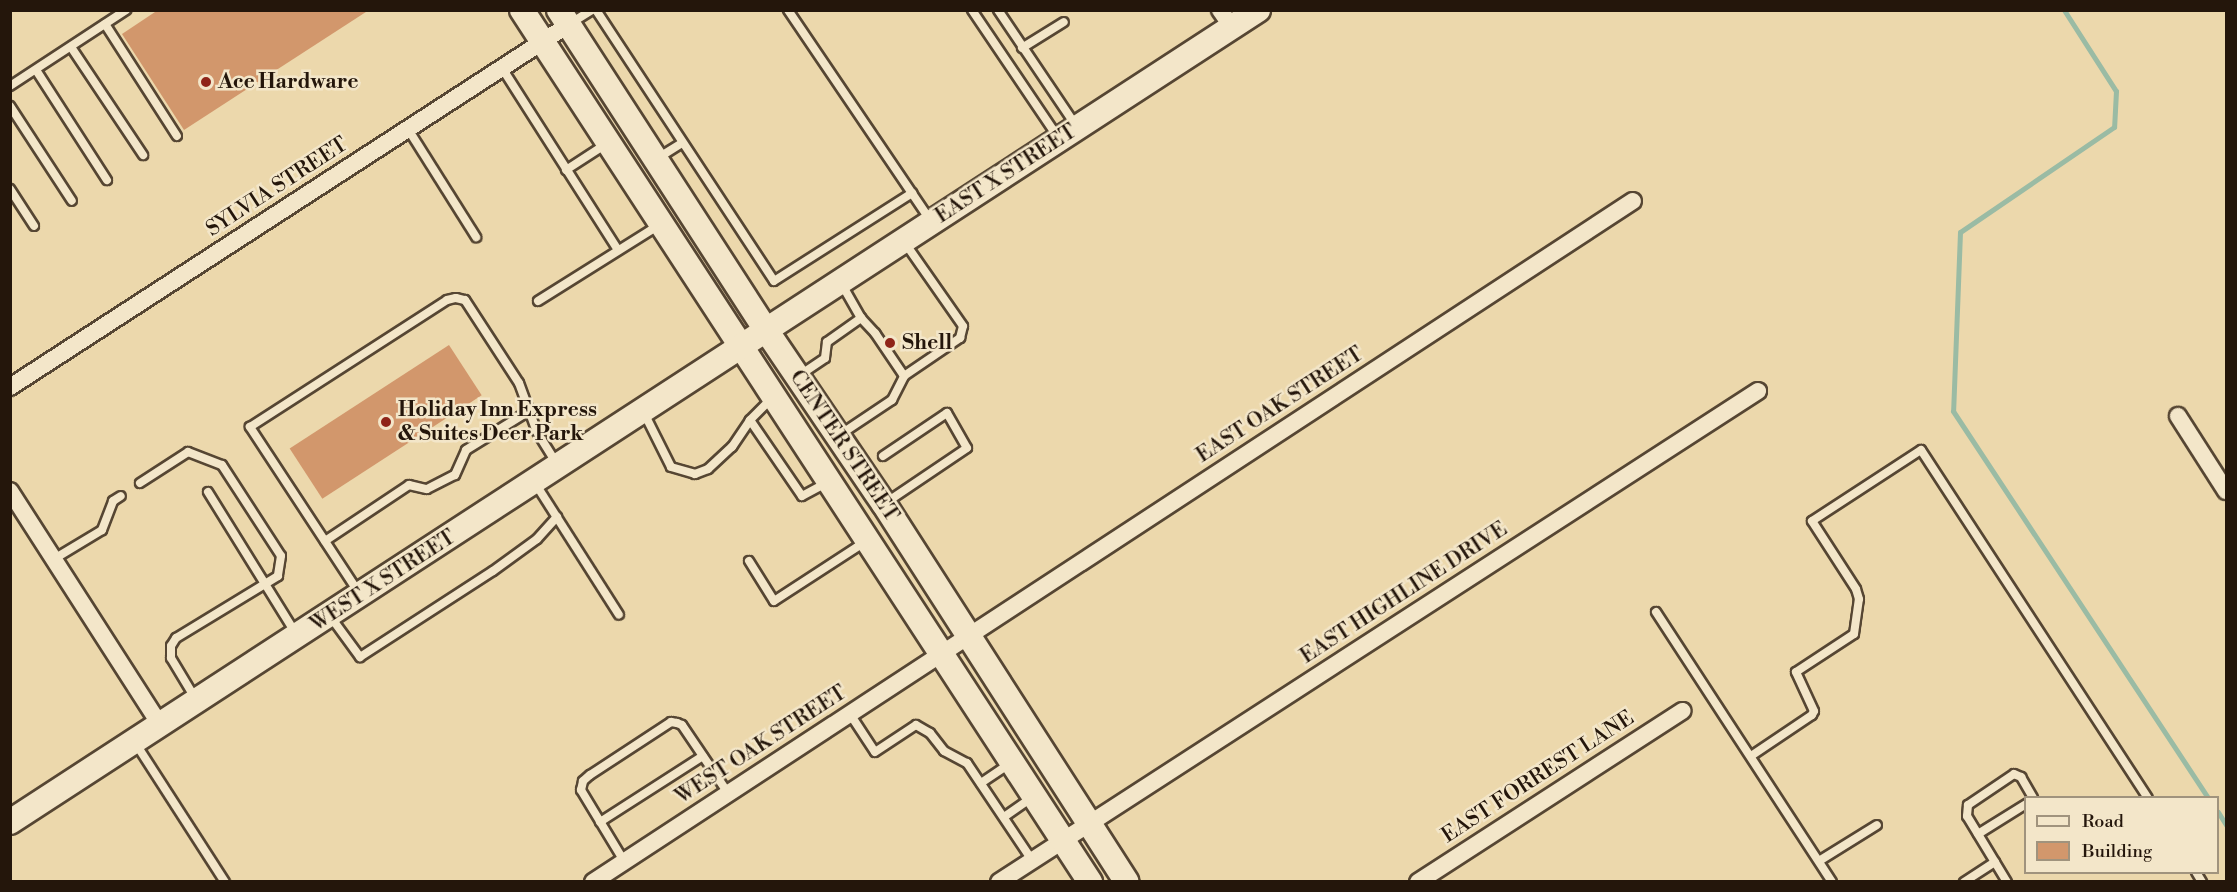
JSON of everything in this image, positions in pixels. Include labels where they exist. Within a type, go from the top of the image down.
[{"type":"main road","name":"CENTER STREET","points":[[522,10],[662,223],[754,337],[797,376],[884,504],[1012,762],[1035,796],[1127,882]]},
{"type":"main road","name":"EAST X STREET","points":[[754,337],[1068,133],[1226,19],[1258,10]]},
{"type":"main road","name":"CENTER STREET","points":[[564,18],[656,159],[754,337],[774,397],[867,540],[954,646],[1076,832],[1087,880]]},
{"type":"main road","name":"WEST X STREET","points":[[10,822],[535,483],[754,337]]},
{"type":"street","name":"SYLVIA STREET","points":[[10,387],[543,41],[564,18]]},
{"type":"street","name":"EAST OAK STREET","points":[[954,646],[1633,201]]},
{"type":"street","name":"EAST HIGHLINE DRIVE","points":[[999,882],[1758,391]]},
{"type":"street","points":[[2178,416],[2226,491]]},
{"type":"street","points":[[10,491],[161,726]]},
{"type":"street","name":"WEST OAK STREET","points":[[593,882],[954,646]]},
{"type":"street","name":"EAST FORREST LANE","points":[[1418,882],[1682,711]]},
{"type":"lane","points":[[10,86],[126,10]]},
{"type":"lane","points":[[564,18],[594,10],[774,281],[912,193]]},
{"type":"lane","points":[[788,10],[932,222]]},
{"type":"lane","points":[[972,10],[1068,133]]},
{"type":"lane","points":[[998,10],[1022,48],[1068,133]]},
{"type":"lane","points":[[1022,48],[1064,22]]},
{"type":"lane","points":[[105,24],[177,136]]},
{"type":"lane","points":[[71,47],[143,155]]},
{"type":"lane","points":[[502,68],[618,250]]},
{"type":"lane","points":[[36,70],[107,180]]},
{"type":"lane","points":[[10,106],[72,201]]},
{"type":"lane","points":[[408,129],[476,237]]},
{"type":"lane","points":[[567,170],[609,142]]},
{"type":"lane","points":[[656,159],[682,142]]},
{"type":"lane","points":[[10,189],[34,226]]},
{"type":"lane","points":[[538,301],[662,223]]},
{"type":"lane","points":[[838,436],[892,400],[904,376],[960,338],[963,326],[903,240]]},
{"type":"lane","points":[[840,281],[861,318],[904,376]]},
{"type":"lane","points":[[361,596],[250,427],[437,306],[456,298],[465,300],[519,383],[537,432],[559,467]]},
{"type":"lane","points":[[797,376],[825,358],[827,342],[861,318]]},
{"type":"lane","points":[[643,411],[671,467],[695,474],[708,469],[732,447],[750,420],[774,397]]},
{"type":"lane","points":[[325,541],[410,485],[427,489],[455,475],[466,450],[529,411]]},
{"type":"lane","points":[[883,456],[947,413],[967,448],[884,504]]},
{"type":"lane","points":[[750,420],[802,496],[829,481]]},
{"type":"lane","points":[[1751,756],[1812,716],[1814,711],[1796,672],[1854,634],[1859,599],[1856,590],[1812,521],[1921,450],[2147,796]]},
{"type":"lane","points":[[141,483],[188,452],[222,465],[281,556],[278,576],[176,638],[171,646],[171,658],[198,702]]},
{"type":"lane","points":[[535,483],[620,615]]},
{"type":"lane","points":[[208,492],[267,583],[298,637]]},
{"type":"lane","points":[[54,559],[102,530],[113,501],[121,496]]},
{"type":"lane","points":[[330,616],[360,657],[537,539],[557,517]]},
{"type":"lane","points":[[749,561],[774,601],[867,540]]},
{"type":"lane","points":[[1656,612],[1832,882]]},
{"type":"lane","points":[[850,714],[875,752],[916,725],[930,733],[944,751],[967,763],[1032,860]]},
{"type":"lane","points":[[624,861],[581,790],[583,781],[671,722],[682,725],[728,793]]},
{"type":"lane","points":[[135,743],[225,882]]},
{"type":"lane","points":[[600,822],[703,756]]},
{"type":"lane","points":[[981,783],[1012,762]]},
{"type":"lane","points":[[2007,882],[1967,816],[1968,805],[1972,800],[2014,774],[2021,777],[2032,796]]},
{"type":"lane","points":[[1004,817],[1035,796]]},
{"type":"lane","points":[[1978,834],[2024,805]]},
{"type":"lane","points":[[1819,861],[1877,825]]},
{"type":"lane","points":[[1964,882],[1995,862]]},
{"type":"building","name":"Ace Hardware","points":[[158,10],[369,10],[184,130],[122,34]]},
{"type":"building","name":"Holiday Inn Express & Suites Deer Park","points":[[449,345],[482,395],[322,499],[290,448]]},
{"type":"waterway","points":[[2064,10],[2116,91],[2114,127],[1960,232],[1953,411],[2207,796]]},
{"type":"waterway","points":[[2219,814],[2226,825]]},
{"type":"place","name":"Ace Hardware","points":[[206,82]]},
{"type":"place","name":"Shell","points":[[890,343]]},
{"type":"place","name":"Holiday Inn Express & Suites Deer Park","points":[[386,422]]}]
